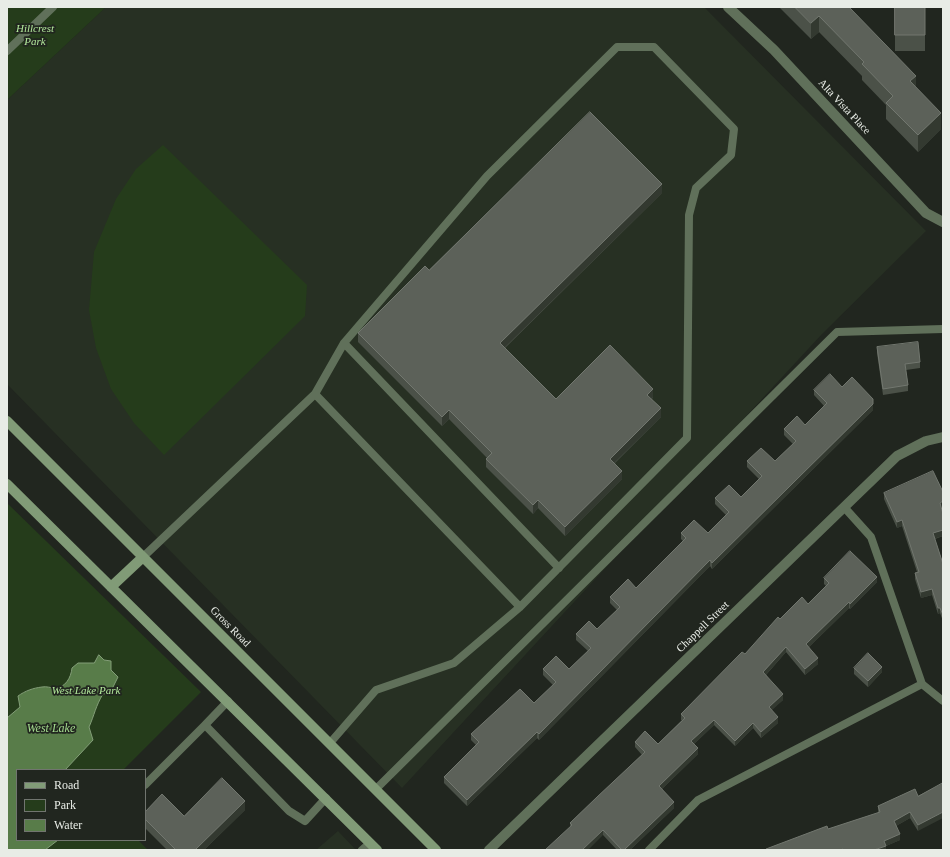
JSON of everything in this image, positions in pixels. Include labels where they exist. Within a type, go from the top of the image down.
[{"type":"main road","name":"Gross Road","points":[[7,421],[436,850]]},
{"type":"main road","points":[[7,484],[374,846]]},
{"type":"main road","points":[[111,586],[143,557]]},
{"type":"street","name":"Alta Vista Place","points":[[728,7],[774,50],[926,214],[943,222]]},
{"type":"street","name":"Chappell Street","points":[[489,850],[898,456],[926,441],[943,437]]},
{"type":"lane","points":[[7,51],[52,7]]},
{"type":"lane","points":[[143,557],[315,394],[344,343],[486,176],[617,47],[654,46],[734,129],[731,155],[696,188],[689,215],[686,438],[520,607],[454,663],[376,690],[330,743]]},
{"type":"lane","points":[[376,789],[837,332],[943,329]]},
{"type":"lane","points":[[344,343],[559,568]]},
{"type":"lane","points":[[315,394],[520,607]]},
{"type":"lane","points":[[844,507],[871,537],[922,684],[943,701]]},
{"type":"lane","points":[[649,850],[698,800],[922,684]]},
{"type":"lane","points":[[146,784],[206,726],[228,701]]},
{"type":"lane","points":[[206,726],[289,811],[306,821],[326,798]]},
{"type":"lane","points":[[362,850],[374,846]]},
{"type":"shaded area","points":[[106,7],[704,7],[926,231],[822,334],[402,788],[7,384],[7,100]]},
{"type":"shaded area","points":[[338,831],[356,850],[316,850]]},
{"type":"green space","name":"Hillcrest Park","points":[[7,7],[106,7],[7,100]]},
{"type":"green space","points":[[163,145],[307,285],[305,316],[164,455],[134,423],[111,389],[96,348],[89,310],[94,252],[116,199],[136,169]]},
{"type":"green space","name":"West Lake Park","points":[[7,503],[201,692],[124,769],[16,769],[16,841],[139,841],[148,850],[7,850]]},
{"type":"water","name":"West Lake","points":[[99,655],[104,660],[111,661],[111,670],[118,677],[110,693],[103,694],[97,706],[89,727],[93,740],[66,769],[16,769],[16,841],[57,841],[45,850],[7,850],[7,718],[20,707],[18,696],[35,688],[59,688],[67,682],[72,668],[78,663],[94,663]]},
{"type":"building","points":[[795,7],[849,7],[916,76],[910,81],[941,113],[918,135],[886,103],[893,96],[862,64],[864,62],[819,16],[811,23]]},
{"type":"building","points":[[895,7],[925,7],[925,35],[895,35]]},
{"type":"building","points":[[590,112],[662,184],[500,343],[556,399],[610,345],[653,389],[647,395],[661,408],[610,459],[622,471],[565,527],[538,500],[533,505],[486,459],[492,453],[449,410],[442,417],[358,333],[425,266],[429,270]]},
{"type":"building","points":[[918,342],[920,362],[905,364],[908,385],[883,389],[877,347]]},
{"type":"building","points":[[830,374],[842,387],[852,377],[873,399],[873,404],[712,563],[710,560],[539,734],[537,732],[467,800],[444,777],[479,742],[471,734],[520,689],[534,703],[556,682],[543,669],[556,656],[569,669],[591,648],[576,634],[589,621],[597,629],[620,607],[610,597],[628,579],[636,588],[686,538],[681,533],[694,520],[708,533],[729,512],[715,498],[729,485],[741,497],[762,476],[747,461],[761,448],[775,461],[796,441],[784,429],[797,416],[805,425],[827,403],[814,390]]},
{"type":"building","points":[[933,471],[943,492],[943,501],[940,503],[943,514],[943,530],[933,533],[943,564],[943,615],[940,608],[938,608],[932,589],[921,592],[915,573],[919,572],[902,520],[897,522],[884,493]]},
{"type":"building","points":[[850,551],[877,577],[806,644],[818,658],[805,669],[786,647],[763,672],[783,694],[769,707],[778,717],[761,732],[753,723],[735,741],[714,720],[691,741],[698,748],[659,786],[674,802],[624,850],[622,850],[603,830],[582,850],[545,850],[572,825],[570,823],[645,752],[635,742],[645,731],[658,744],[685,718],[681,714],[742,652],[745,654],[778,617],[780,619],[802,597],[808,604],[829,583],[824,578]]},
{"type":"building","points":[[868,653],[882,667],[868,681],[854,668]]},
{"type":"building","points":[[222,778],[245,801],[195,850],[176,850],[146,820],[146,811],[162,794],[184,816]]},
{"type":"building","points":[[943,783],[943,812],[918,825],[910,812],[894,821],[900,834],[884,841],[886,846],[874,850],[766,850],[827,826],[828,829],[880,812],[878,806],[915,789],[918,796]]}]
